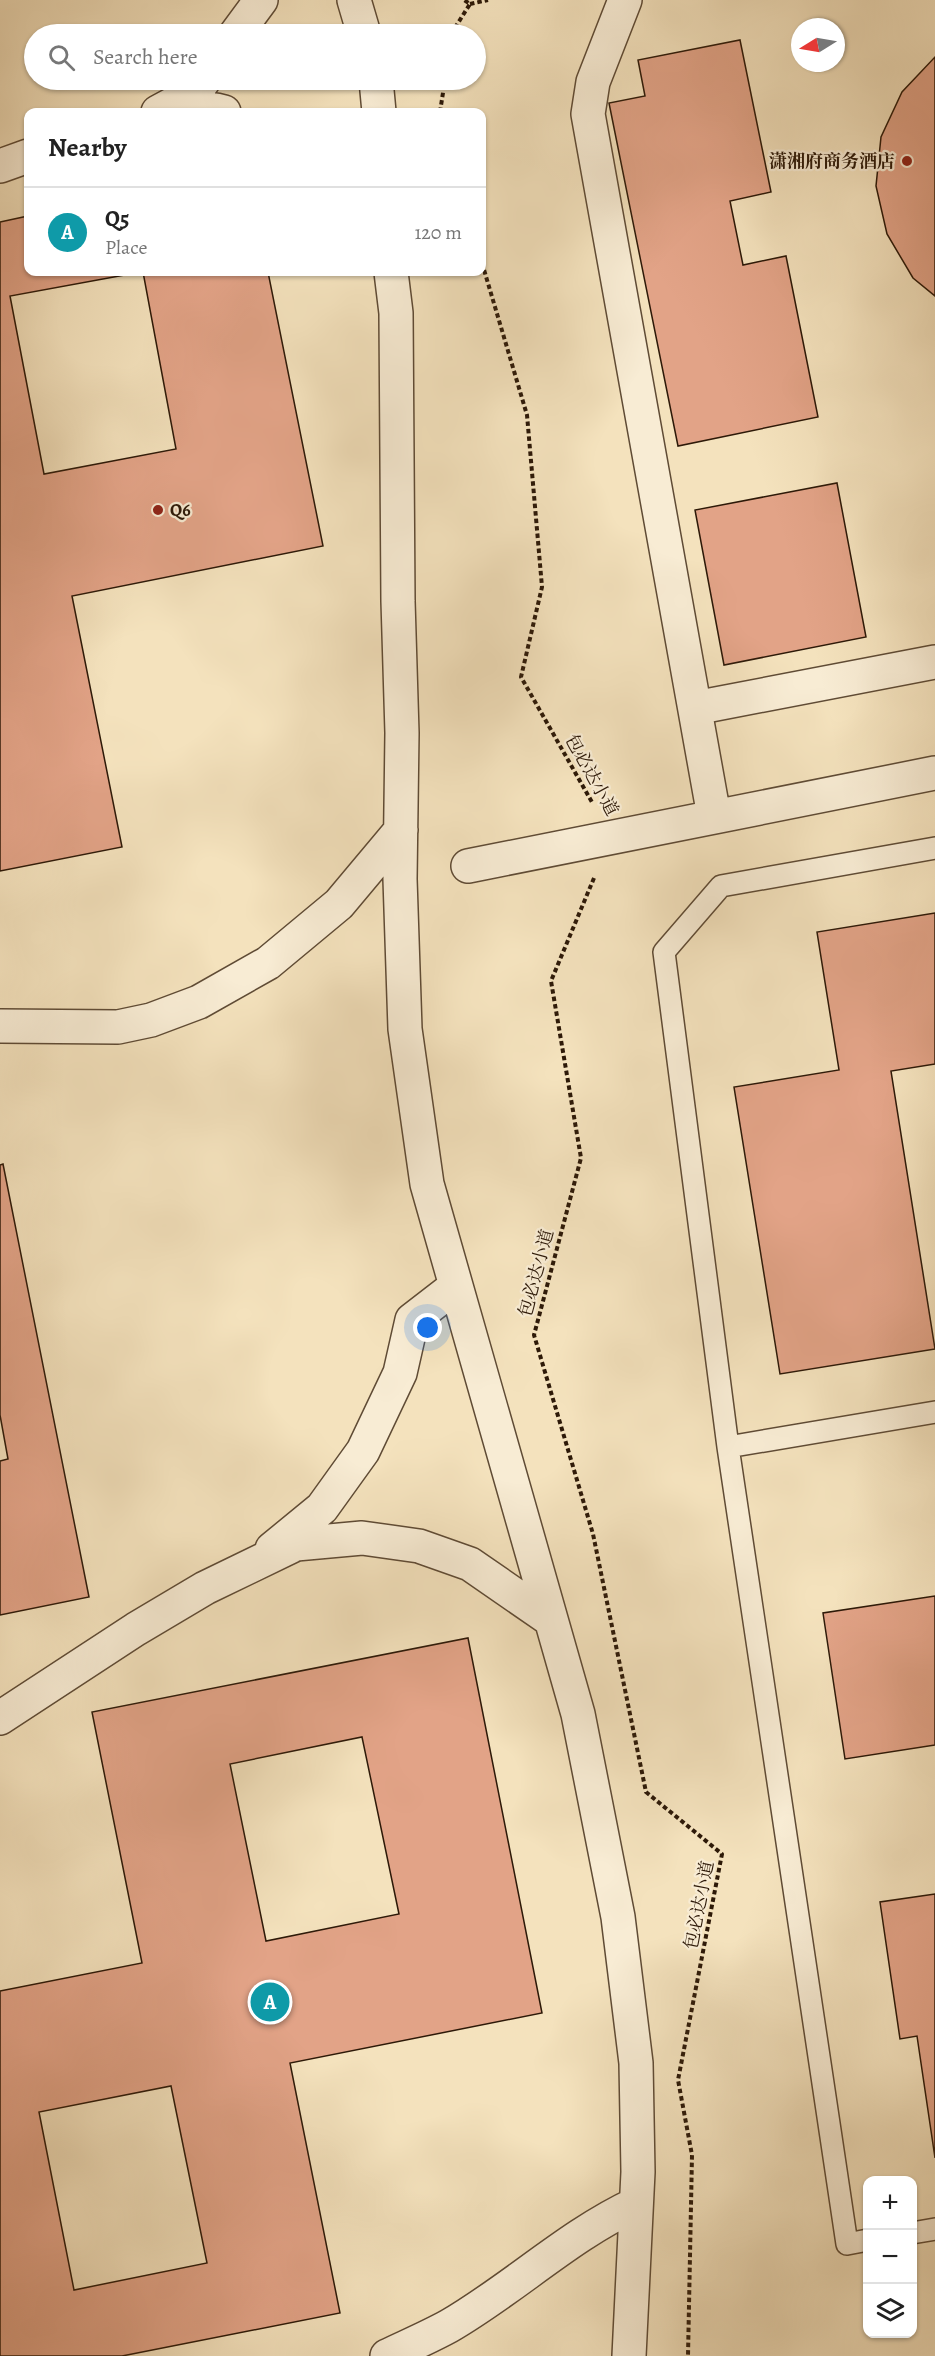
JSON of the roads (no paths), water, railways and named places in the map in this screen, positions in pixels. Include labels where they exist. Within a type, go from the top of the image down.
[{"type":"street","points":[[243,24],[261,0]]},
{"type":"street","points":[[354,0],[361,24]]},
{"type":"street","points":[[625,0],[593,82],[588,114],[714,816]]},
{"type":"street","points":[[165,108],[196,90]]},
{"type":"street","points":[[377,90],[379,108]]},
{"type":"street","points":[[0,166],[24,157]]},
{"type":"street","points":[[391,276],[396,313],[398,601],[402,733],[400,879],[405,1029],[427,1184],[578,1714],[618,1917],[636,2063],[638,2172],[629,2356]]},
{"type":"street","points":[[695,708],[935,662]]},
{"type":"street","points":[[468,866],[935,774]]},
{"type":"street","points":[[0,1026],[118,1027],[151,1020],[200,1002],[268,963],[339,904],[401,830]]},
{"type":"street","points":[[255,1563],[322,1508],[363,1451],[400,1373],[412,1320],[456,1286]]},
{"type":"street","points":[[0,1718],[136,1629],[205,1588],[296,1544],[362,1538],[419,1546],[470,1564],[551,1620]]},
{"type":"street","points":[[387,2356],[449,2326],[588,2231],[618,2212],[636,2204]]},
{"type":"lane","points":[[863,2241],[847,2244],[728,1447],[664,952],[722,886],[935,848]]},
{"type":"lane","points":[[728,1447],[935,1412]]},
{"type":"lane","points":[[917,2232],[935,2229]]},
{"type":"place","name":"潇湘府商务酒店","points":[[907,161]]},
{"type":"place","name":"Q6","points":[[158,510]]},
{"type":"place","name":"Q5","points":[[270,2002]]}]
